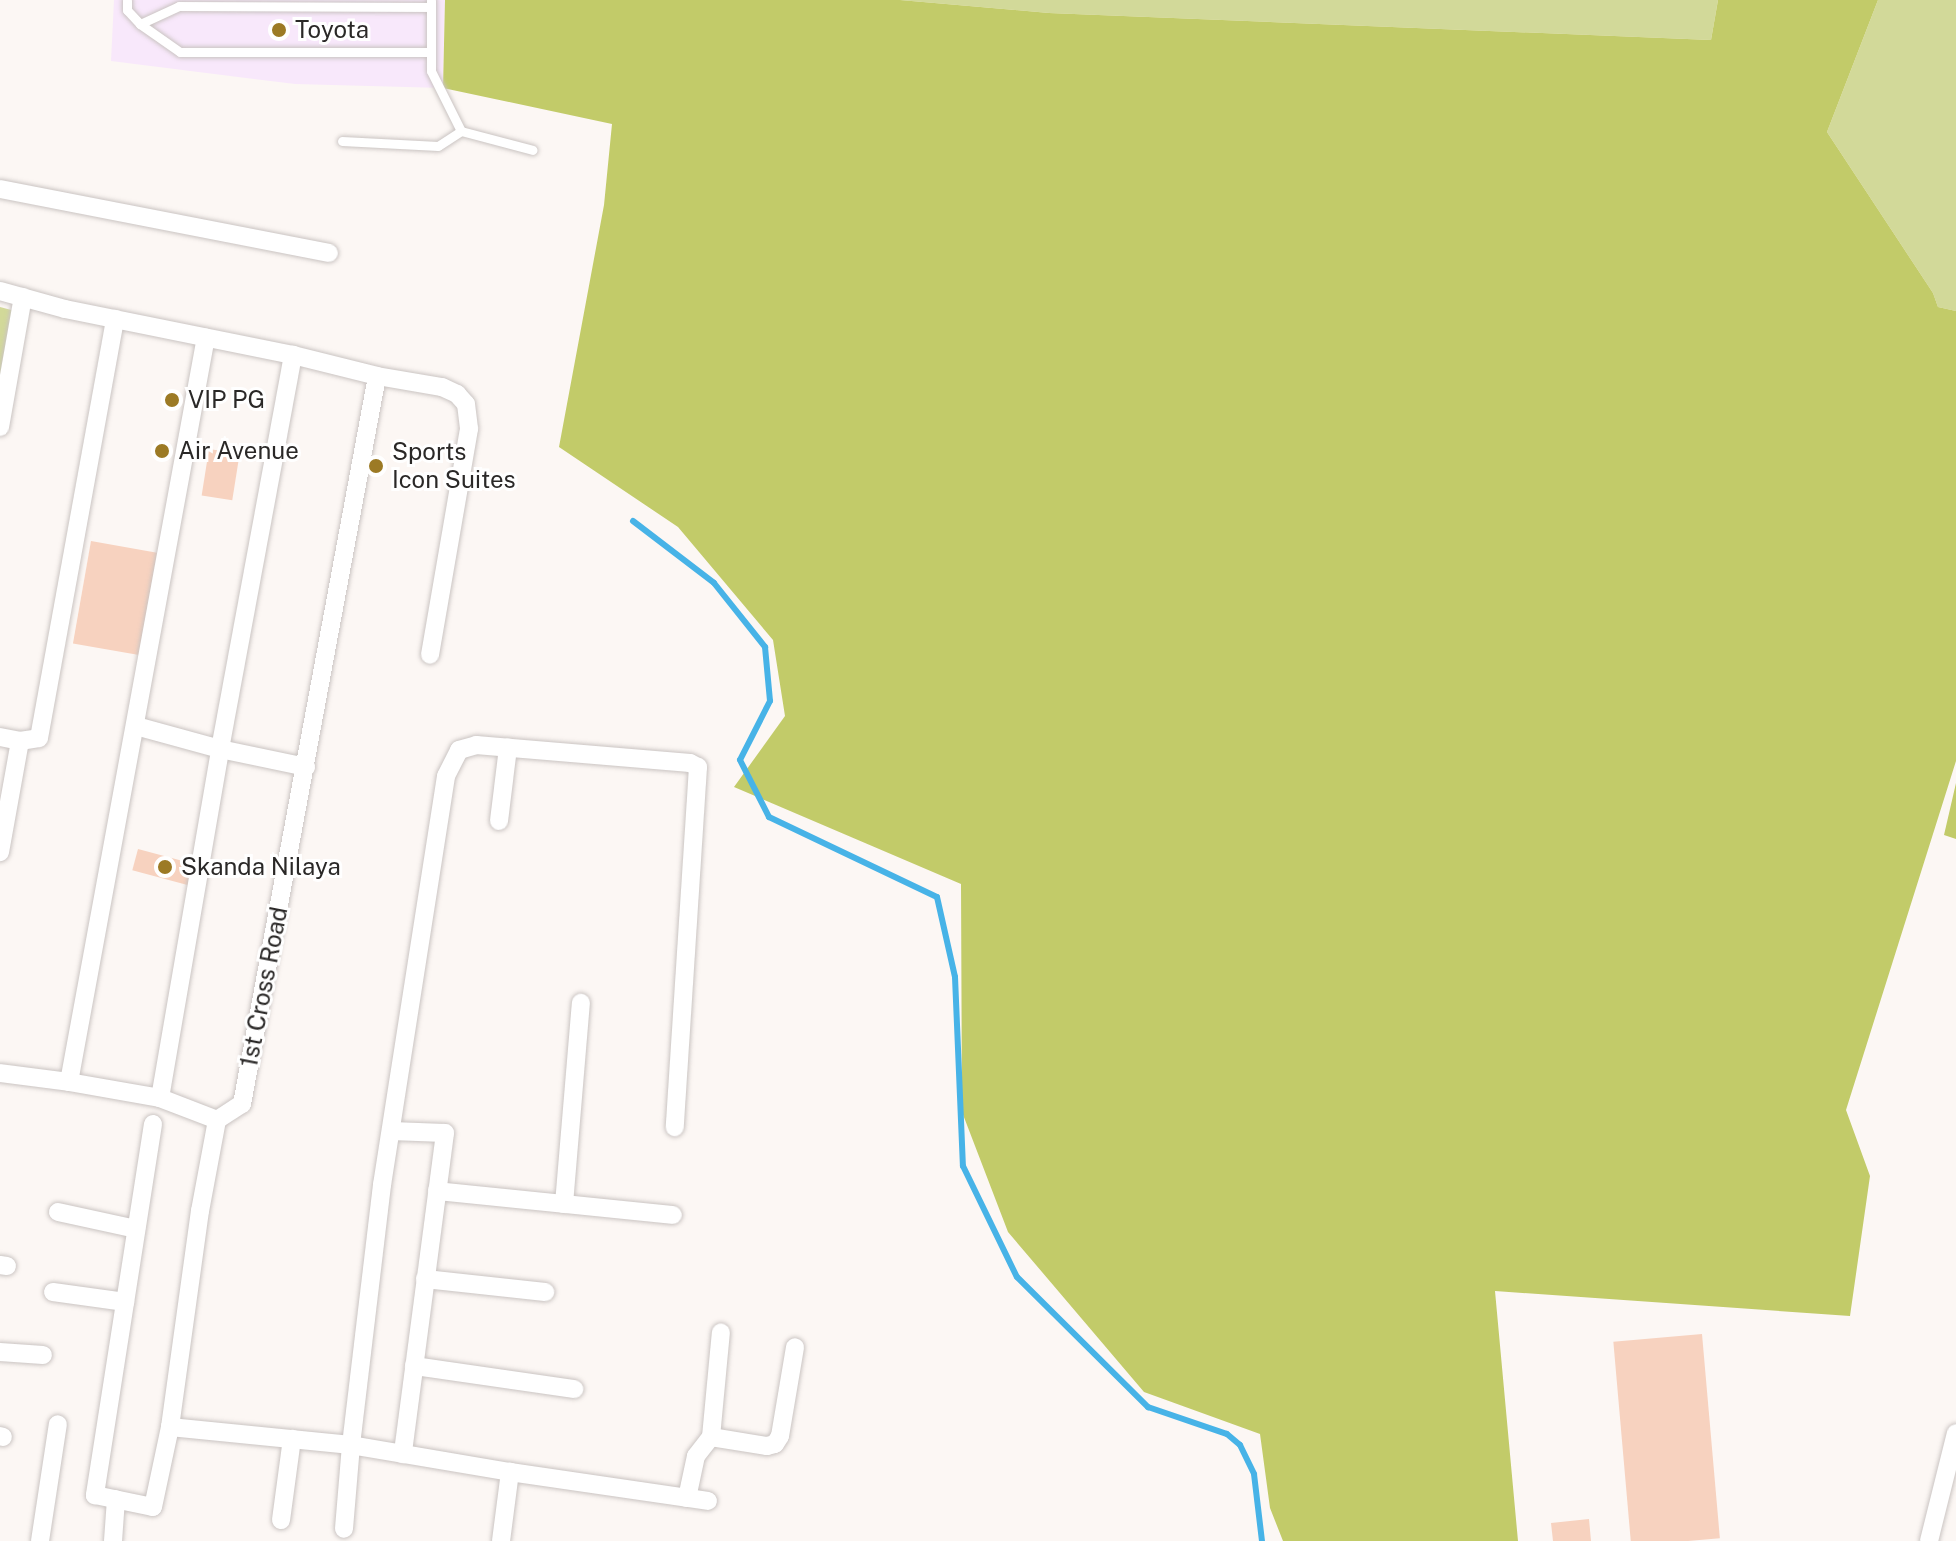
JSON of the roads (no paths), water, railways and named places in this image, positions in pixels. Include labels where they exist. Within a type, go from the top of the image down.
[{"type":"street","points":[[0,189],[329,253]]},
{"type":"street","points":[[0,291],[377,376],[442,387],[457,394],[466,404],[470,417],[430,655]]},
{"type":"street","points":[[0,427],[23,297]]},
{"type":"street","points":[[0,737],[20,741],[39,738],[115,319]]},
{"type":"street","points":[[69,1082],[206,337]]},
{"type":"street","points":[[160,1098],[220,749],[293,355]]},
{"type":"street","name":"1st Cross Road","points":[[217,1120],[242,1104],[377,376]]},
{"type":"street","points":[[136,726],[220,749],[306,767]]},
{"type":"street","points":[[0,852],[20,741]]},
{"type":"street","points":[[344,1529],[351,1445],[391,1131],[449,768],[459,750],[476,745],[690,763],[698,767],[675,1127]]},
{"type":"street","points":[[499,821],[508,748]]},
{"type":"street","points":[[564,1204],[581,1003]]},
{"type":"street","points":[[0,1073],[160,1098],[217,1120],[200,1211],[170,1427],[153,1507],[95,1495],[153,1124]]},
{"type":"street","points":[[391,1131],[445,1133],[403,1454]]},
{"type":"street","points":[[437,1191],[673,1215]]},
{"type":"street","points":[[58,1212],[136,1229]]},
{"type":"street","points":[[425,1279],[545,1292]]},
{"type":"street","points":[[53,1292],[125,1302]]},
{"type":"street","points":[[687,1498],[696,1456],[711,1437],[721,1332]]},
{"type":"street","points":[[711,1437],[767,1446],[775,1444],[780,1436],[795,1347]]},
{"type":"street","points":[[0,1352],[43,1355]]},
{"type":"street","points":[[414,1366],[574,1389]]},
{"type":"street","points":[[40,1541],[58,1424]]},
{"type":"street","points":[[170,1427],[351,1445],[708,1501]]},
{"type":"street","points":[[1929,1541],[1956,1433]]},
{"type":"street","points":[[281,1520],[292,1439]]},
{"type":"street","points":[[501,1541],[510,1472]]},
{"type":"street","points":[[113,1541],[116,1499]]},
{"type":"lane","points":[[127,0],[127,10],[140,24],[180,52],[429,52]]},
{"type":"lane","points":[[140,24],[179,3],[431,3],[431,71],[461,131]]},
{"type":"lane","points":[[342,141],[438,146],[461,131],[533,150]]},
{"type":"waterway","points":[[633,521],[714,583],[765,647],[770,701],[740,760],[769,817],[937,897],[955,977],[963,1166],[1017,1277],[1148,1407],[1227,1434],[1240,1445],[1254,1474],[1262,1541]]},
{"type":"place","name":"Toyota","points":[[279,30]]},
{"type":"place","name":"VIP PG","points":[[172,400]]},
{"type":"place","name":"Air Avenue","points":[[162,451]]},
{"type":"place","name":"Sports Icon Suites","points":[[376,466]]},
{"type":"place","name":"Skanda Nilaya","points":[[165,867]]}]
